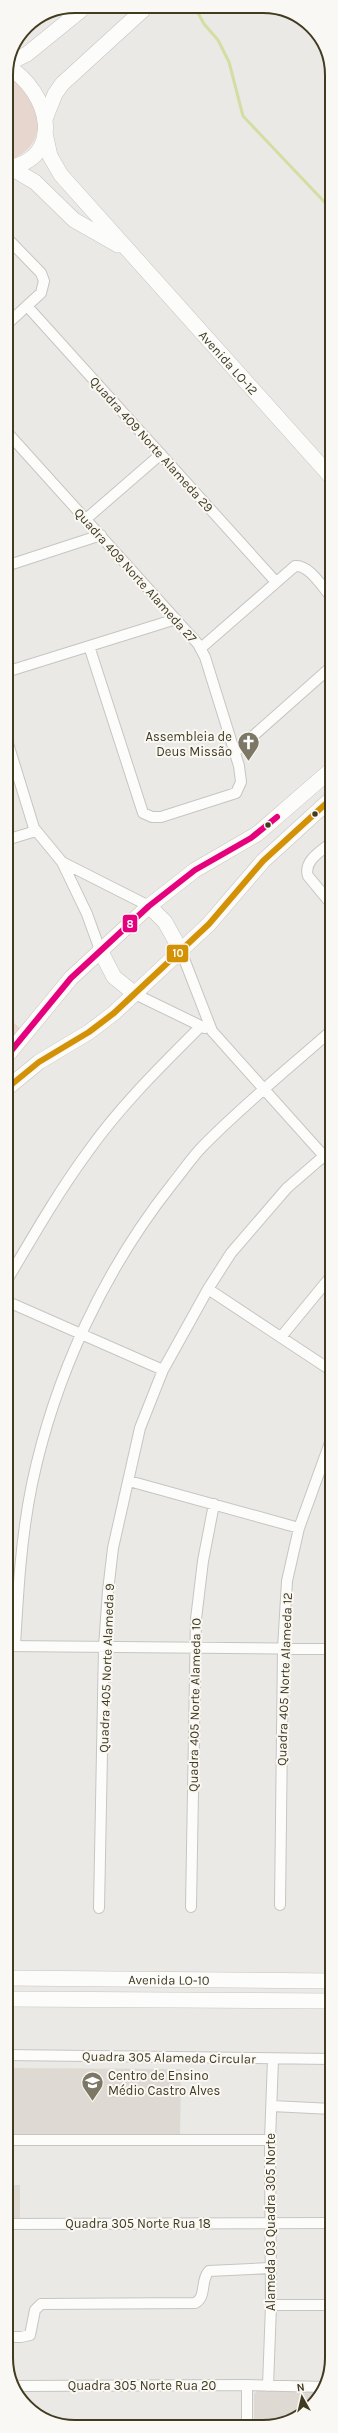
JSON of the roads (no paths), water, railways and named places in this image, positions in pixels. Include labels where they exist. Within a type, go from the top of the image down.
[{"type":"street","points":[[15,59],[27,54],[78,13]]},
{"type":"street","points":[[13,166],[31,157],[41,144],[55,94],[62,84],[140,13]]},
{"type":"street","name":"Avenida LO-12","points":[[13,71],[24,78],[34,90],[43,107],[45,126],[56,168],[125,248],[325,470]]},
{"type":"street","name":"Avenida LO-12","points":[[13,170],[36,182],[74,220],[125,248]]},
{"type":"street","points":[[13,244],[40,273],[44,283],[41,293],[13,319]]},
{"type":"street","name":"Quadra 409 Norte Alameda 29","points":[[27,306],[276,582]]},
{"type":"street","name":"Quadra 409 Norte Alameda 27","points":[[13,439],[201,648],[241,773],[240,785],[237,792],[161,817],[149,816],[140,808],[89,646]]},
{"type":"street","points":[[86,519],[161,454]]},
{"type":"street","points":[[13,564],[101,535]]},
{"type":"street","points":[[201,648],[292,568],[300,566],[307,570],[325,590]]},
{"type":"street","points":[[13,670],[176,619]]},
{"type":"street","points":[[235,752],[325,672]]},
{"type":"street","points":[[13,760],[36,831],[62,862],[89,921],[100,950],[114,977],[135,994],[212,1031]]},
{"type":"street","points":[[13,1048],[71,978],[149,906],[195,870],[251,838],[325,776]]},
{"type":"street","points":[[13,1083],[39,1062],[99,1025],[135,994],[181,952],[218,914],[263,861],[325,804]]},
{"type":"street","points":[[13,838],[36,831]]},
{"type":"street","points":[[325,848],[308,863],[306,871],[308,876],[325,897]]},
{"type":"street","points":[[62,862],[149,906],[165,922],[181,952],[212,1031],[324,1156]]},
{"type":"street","points":[[13,1270],[60,1191],[87,1152],[136,1091],[200,1026]]},
{"type":"street","points":[[13,1620],[20,1560],[32,1486],[42,1440],[80,1335],[114,1270],[143,1222],[202,1146],[325,1036]]},
{"type":"street","name":"Quadra 405 Norte Alameda 9","points":[[99,1908],[104,1647],[108,1591],[113,1548],[140,1428],[163,1370],[208,1289],[231,1253],[287,1188],[324,1156]]},
{"type":"street","points":[[281,1337],[325,1284]]},
{"type":"street","points":[[208,1289],[325,1366]]},
{"type":"street","points":[[13,1304],[80,1335],[163,1370]]},
{"type":"street","name":"Quadra 405 Norte Alameda 12","points":[[280,1906],[282,1649],[287,1580],[299,1528],[325,1456]]},
{"type":"street","points":[[129,1481],[299,1528]]},
{"type":"street","name":"Quadra 405 Norte Alameda 10","points":[[191,1907],[194,1648],[198,1593],[214,1504]]},
{"type":"street","points":[[13,1646],[325,1649]]},
{"type":"street","name":"Avenida LO-10","points":[[13,1978],[325,1981]]},
{"type":"street","name":"Avenida LO-10","points":[[13,1999],[325,2001]]},
{"type":"street","name":"Quadra 305 Alameda Circular","points":[[13,2055],[325,2059]]},
{"type":"street","name":"Alameda 03 Quadra 305 Norte","points":[[268,2386],[270,2305],[270,2140],[273,2059]]},
{"type":"street","points":[[272,2106],[325,2109]]},
{"type":"street","points":[[13,2140],[270,2140]]},
{"type":"street","name":"Quadra 305 Norte Rua 18","points":[[13,2224],[325,2223]]},
{"type":"street","points":[[13,2337],[20,2337],[30,2334],[35,2310],[41,2304],[195,2303],[202,2297],[205,2276],[209,2271],[270,2268]]},
{"type":"street","points":[[270,2305],[325,2305]]},
{"type":"street","points":[[247,2385],[247,2420]]},
{"type":"street","name":"Quadra 305 Norte Rua 20","points":[[21,2386],[247,2385],[316,2389]]},
{"type":"waterway","points":[[198,13],[204,24],[218,40],[229,62],[243,116],[325,203]]},
{"type":"place","name":"Assembleia de Deus Missão","points":[[248,762]]},
{"type":"place","name":"Centro de Ensino Médio Castro Alves","points":[[93,2102]]}]
